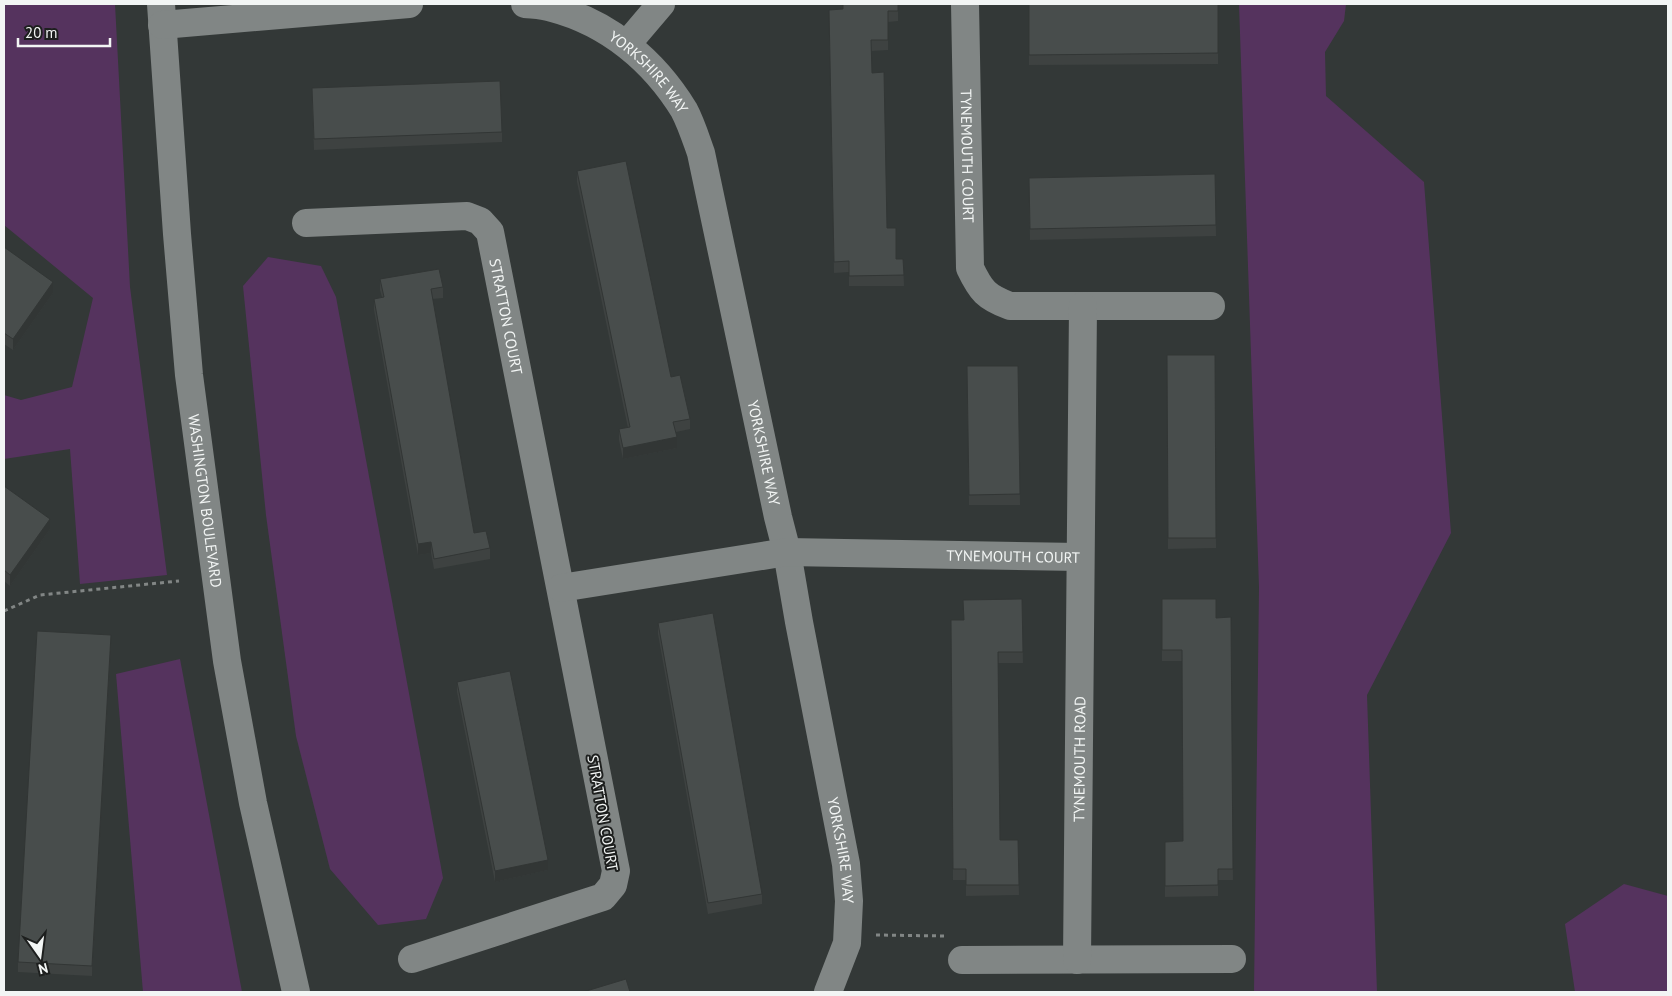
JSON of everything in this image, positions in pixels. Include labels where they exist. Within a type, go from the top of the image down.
[{"type":"street","points":[[162,14],[409,4]]},
{"type":"street","name":"YORKSHIRE WAY","points":[[525,4],[552,8],[592,22],[627,44],[661,76],[685,112],[701,153],[787,552],[798,622],[846,864],[849,901],[847,943],[828,992]]},
{"type":"street","points":[[627,44],[661,4]]},
{"type":"street","name":"TYNEMOUTH COURT","points":[[965,4],[970,268],[979,286],[992,299],[1010,306],[1211,306]]},
{"type":"street","name":"WASHINGTON BOULEVARD","points":[[162,14],[176,234],[189,375],[227,661],[253,803],[296,992]]},
{"type":"street","name":"STRATTON COURT","points":[[306,223],[467,216],[480,221],[490,232],[616,870],[613,885],[603,896],[412,959]]},
{"type":"street","name":"TYNEMOUTH COURT","points":[[787,552],[1080,557],[1083,306]]},
{"type":"street","points":[[561,588],[787,552]]},
{"type":"street","name":"TYNEMOUTH ROAD","points":[[1077,960],[1080,557]]},
{"type":"street","points":[[962,960],[1232,959]]},
{"type":"path","points":[[4,611],[40,595],[179,581]]},
{"type":"path","points":[[874,934],[956,936],[962,960]]},
{"type":"shaded area","points":[[4,4],[115,4],[130,287],[167,575],[80,584],[70,449],[4,459],[4,395],[21,400],[72,387],[93,298],[4,225]]},
{"type":"shaded area","points":[[1239,4],[1346,4],[1344,21],[1325,52],[1326,96],[1424,182],[1451,533],[1367,695],[1377,992],[1254,992],[1259,587]]},
{"type":"shaded area","points":[[268,257],[321,266],[336,297],[443,878],[426,919],[378,925],[330,869],[296,736],[266,515],[243,286]]},
{"type":"shaded area","points":[[180,659],[242,992],[143,992],[116,674]]},
{"type":"shaded area","points":[[1624,884],[1668,896],[1668,992],[1575,992],[1565,924]]},
{"type":"building","points":[[843,4],[898,4],[898,11],[888,11],[888,40],[871,40],[872,73],[884,72],[887,228],[896,228],[896,259],[903,259],[904,275],[849,276],[849,261],[834,262],[829,10],[843,9]]},
{"type":"building","points":[[1029,4],[1218,4],[1218,53],[1029,55]]},
{"type":"building","points":[[500,81],[502,132],[314,139],[312,88]]},
{"type":"building","points":[[626,161],[671,377],[680,375],[690,419],[673,422],[677,437],[623,448],[619,429],[630,427],[577,171]]},
{"type":"building","points":[[1215,174],[1216,225],[1030,229],[1029,178]]},
{"type":"building","points":[[4,247],[53,282],[13,339],[4,333]]},
{"type":"building","points":[[439,269],[443,287],[431,289],[474,533],[486,531],[490,548],[434,559],[431,542],[418,544],[374,299],[384,297],[380,279]]},
{"type":"building","points":[[1167,355],[1215,355],[1216,538],[1168,538]]},
{"type":"building","points":[[967,366],[1018,366],[1020,494],[969,495]]},
{"type":"building","points":[[4,486],[50,519],[10,575],[4,570]]},
{"type":"building","points":[[1022,599],[1023,652],[998,652],[1000,840],[1018,840],[1019,885],[966,885],[966,869],[953,869],[951,620],[964,620],[963,600]]},
{"type":"building","points":[[1162,599],[1216,599],[1216,618],[1231,617],[1233,869],[1218,869],[1218,885],[1165,886],[1165,842],[1183,841],[1182,650],[1162,650]]},
{"type":"building","points":[[713,613],[762,894],[708,903],[658,623]]},
{"type":"building","points":[[37,631],[111,635],[92,966],[18,962]]},
{"type":"building","points":[[510,671],[548,860],[495,871],[457,682]]},
{"type":"building","points":[[626,979],[630,992],[583,992]]}]
